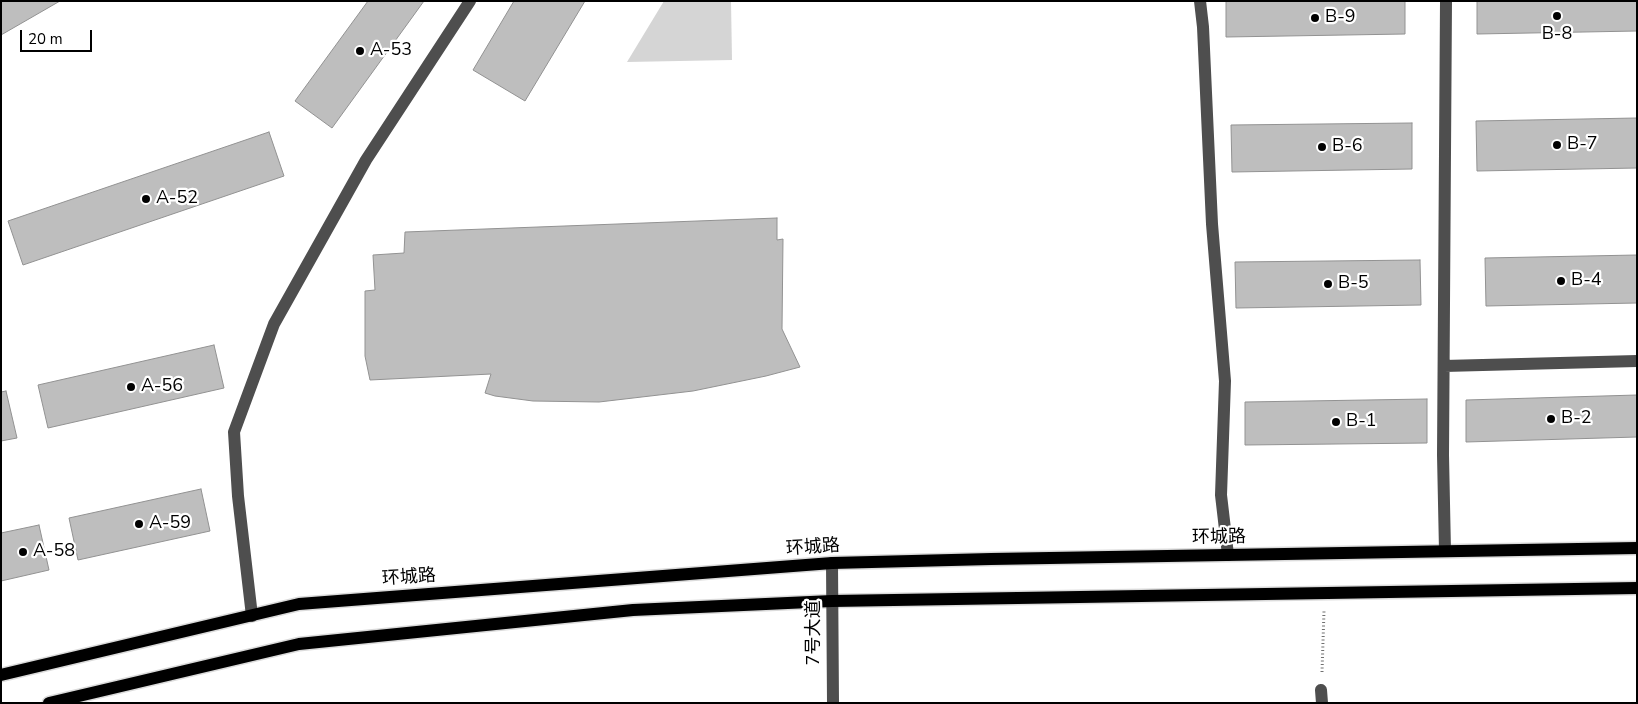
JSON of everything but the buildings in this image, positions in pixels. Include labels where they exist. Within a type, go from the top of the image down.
[{"type":"main road","name":"环城路","points":[[1,675],[300,604],[832,564],[1637,548]]},
{"type":"main road","points":[[49,703],[300,644],[633,610],[832,601],[1637,588]]},
{"type":"street","points":[[252,616],[238,496],[234,432],[274,324],[366,160],[470,1]]},
{"type":"street","points":[[1200,1],[1203,28],[1212,224],[1225,381],[1221,495],[1228,555]]},
{"type":"street","points":[[1446,1],[1443,455],[1446,551]]},
{"type":"street","points":[[1444,366],[1637,361]]},
{"type":"street","name":"7号大道","points":[[832,564],[833,703]]},
{"type":"path","points":[[1321,696],[1325,592]]},
{"type":"shaded area","points":[[664,1],[731,1],[732,60],[627,62]]},
{"type":"place","name":"B-8","points":[[1557,16]]},
{"type":"place","name":"B-9","points":[[1315,18]]},
{"type":"place","name":"A-53","points":[[360,51]]},
{"type":"place","name":"B-7","points":[[1557,145]]},
{"type":"place","name":"B-6","points":[[1322,147]]},
{"type":"place","name":"A-52","points":[[146,199]]},
{"type":"place","name":"B-4","points":[[1561,281]]},
{"type":"place","name":"B-5","points":[[1328,284]]},
{"type":"place","name":"A-56","points":[[131,387]]},
{"type":"place","name":"B-2","points":[[1551,419]]},
{"type":"place","name":"B-1","points":[[1336,422]]},
{"type":"place","name":"A-59","points":[[139,524]]},
{"type":"place","name":"A-58","points":[[23,552]]}]
